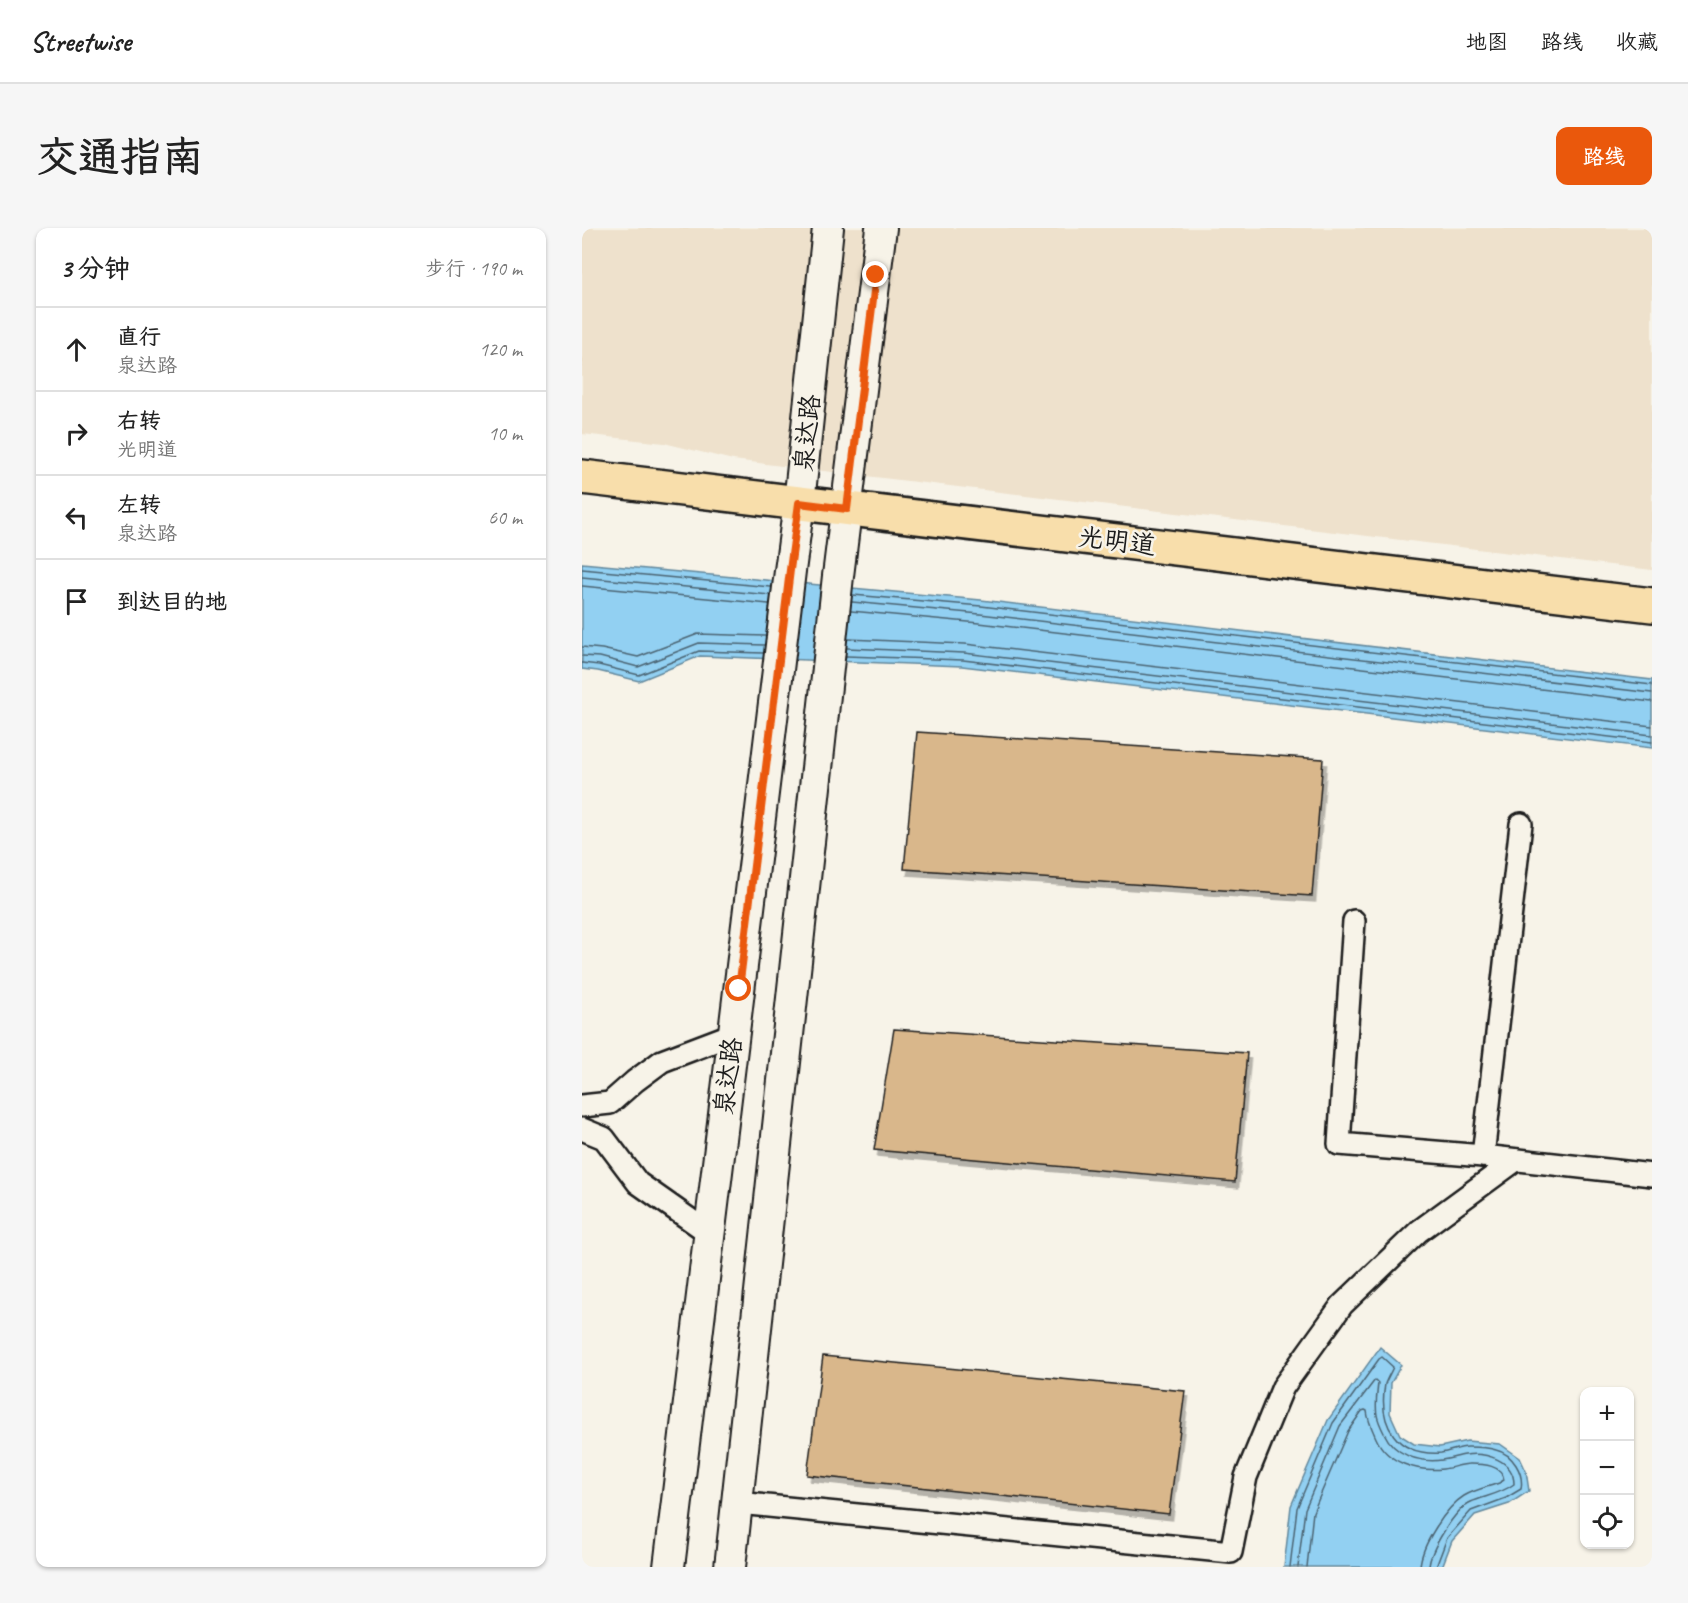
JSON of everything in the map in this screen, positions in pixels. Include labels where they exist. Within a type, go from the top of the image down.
[{"type":"main road","name":"泉达路","points":[[669,1567],[798,511],[828,228]]},
{"type":"main road","name":"泉达路","points":[[730,1567],[838,576],[881,228]]},
{"type":"main road","name":"光明道","points":[[582,477],[798,511],[1652,620]]},
{"type":"main road","name":"光明道","points":[[582,495],[798,511]]},
{"type":"main road","name":"光明道","points":[[846,517],[1652,605]]},
{"type":"street","points":[[1483,1156],[1521,824]]},
{"type":"street","points":[[1354,921],[1339,1144],[1483,1156],[1652,1175]]},
{"type":"street","points":[[582,1106],[609,1103],[662,1061],[733,1034]]},
{"type":"street","points":[[582,1129],[604,1138],[638,1183],[709,1233]]},
{"type":"street","points":[[738,1503],[1230,1560],[1246,1477],[1283,1387],[1342,1305],[1419,1231],[1516,1160]]},
{"type":"shaded area","points":[[582,228],[1652,228],[1652,570],[733,460],[664,443],[582,434]]},
{"type":"water","points":[[582,563],[981,600],[1652,680],[1652,748],[962,666],[700,656],[639,681],[582,669]]},
{"type":"water","points":[[1380,1347],[1401,1365],[1391,1383],[1390,1413],[1400,1435],[1414,1444],[1440,1447],[1467,1441],[1500,1444],[1520,1458],[1526,1471],[1529,1491],[1509,1504],[1475,1515],[1452,1541],[1442,1567],[1284,1567],[1291,1506],[1328,1420]]},
{"type":"building","points":[[917,732],[1323,759],[1312,896],[904,869]]},
{"type":"building","points":[[894,1029],[1247,1053],[1235,1182],[874,1150]]},
{"type":"building","points":[[823,1356],[1185,1391],[1169,1514],[807,1475]]},
{"type":"route","points":[[739,989],[799,503],[847,509],[876,275]]}]
